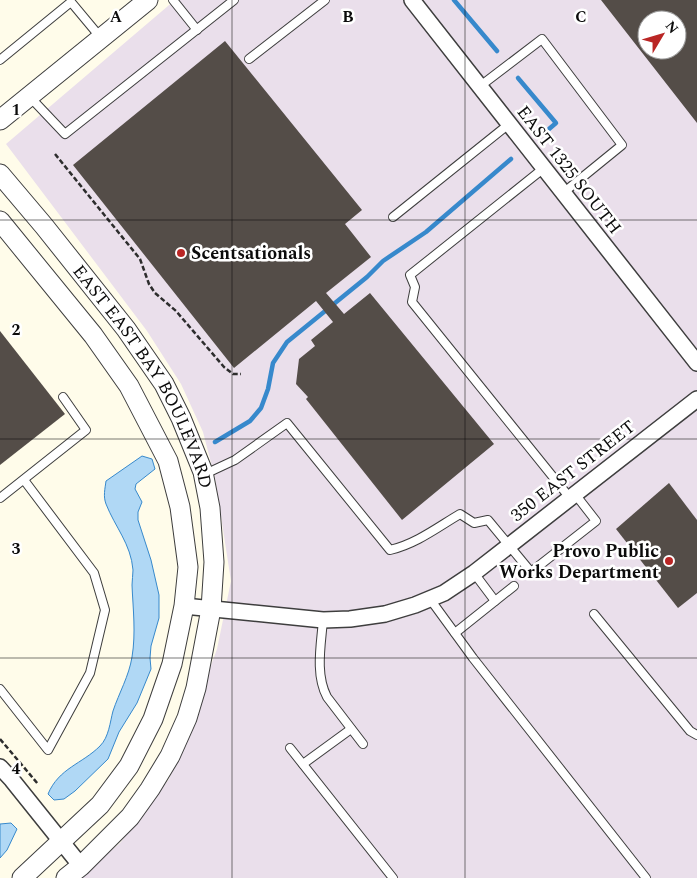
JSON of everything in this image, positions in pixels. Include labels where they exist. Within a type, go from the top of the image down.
[{"type":"street","name":"EAST 1325 SOUTH","points":[[412,0],[697,363]]},
{"type":"street","points":[[0,120],[142,2]]},
{"type":"street","name":"EAST EAST BAY BOULEVARD","points":[[0,174],[126,329],[164,384],[181,418],[203,475],[210,508],[214,562],[211,609],[196,688],[187,718],[170,756],[130,817],[81,866],[66,878]]},
{"type":"street","name":"EAST EAST BAY BOULEVARD","points":[[0,221],[93,335],[129,386],[168,461],[180,507],[188,567],[184,606],[172,664],[153,719],[133,758],[100,805],[22,878]]},
{"type":"street","name":"350 EAST STREET","points":[[184,606],[322,620],[350,619],[385,614],[415,605],[444,593],[474,573],[697,399]]},
{"type":"street","points":[[0,767],[81,866]]},
{"type":"lane","points":[[173,0],[197,30]]},
{"type":"lane","points":[[29,96],[65,134],[234,0]]},
{"type":"lane","points":[[249,59],[325,0]]},
{"type":"lane","points":[[0,60],[72,2],[101,38]]},
{"type":"lane","points":[[479,87],[542,39],[622,145],[563,193]]},
{"type":"lane","points":[[393,217],[509,124]]},
{"type":"lane","points":[[203,475],[235,460],[287,423],[390,550],[404,547],[418,540],[460,514],[474,523],[488,520],[510,544],[531,572],[596,521],[572,496],[412,302],[415,287],[410,275],[544,168]]},
{"type":"lane","points":[[0,498],[86,430],[63,397]]},
{"type":"lane","points":[[0,689],[48,750],[90,673],[105,610],[94,573],[24,480]]},
{"type":"lane","points":[[474,573],[495,601]]},
{"type":"lane","points":[[455,633],[514,586]]},
{"type":"lane","points":[[430,598],[455,633],[646,878]]},
{"type":"lane","points":[[594,614],[690,731],[697,735]]},
{"type":"lane","points":[[322,620],[320,678],[323,689],[363,744]]},
{"type":"lane","points":[[303,764],[351,729]]},
{"type":"lane","points":[[290,748],[393,878]]},
{"type":"path","points":[[55,154],[140,259],[149,284],[155,293],[176,311],[224,367],[233,374],[241,374]]},
{"type":"path","points":[[0,740],[38,784]]},
{"type":"shaded area","points":[[175,0],[697,0],[697,878],[78,878],[120,843],[169,779],[217,649],[231,581],[215,478],[203,432],[181,384],[147,331],[6,144]]},
{"type":"water","points":[[142,456],[152,459],[155,469],[136,484],[135,489],[142,502],[138,512],[138,520],[151,560],[159,595],[159,618],[151,646],[151,669],[137,703],[119,732],[108,759],[75,791],[64,799],[54,800],[48,794],[58,778],[93,752],[103,742],[131,664],[134,630],[132,561],[126,544],[106,504],[104,492],[106,481]]},
{"type":"water","points":[[11,823],[17,829],[7,850],[0,858],[0,824]]},
{"type":"building","points":[[601,0],[697,0],[697,123],[648,60],[687,60],[687,10],[637,10],[637,46]]},
{"type":"building","points":[[225,41],[362,210],[345,224],[371,257],[326,293],[344,314],[370,293],[494,444],[402,520],[296,384],[299,359],[315,346],[311,340],[333,322],[316,301],[234,368],[73,165]]},
{"type":"building","points":[[0,331],[65,414],[0,465]]},
{"type":"building","name":"Provo Public Works Department","points":[[669,483],[697,520],[697,593],[678,608],[616,529]]},
{"type":"waterway","points":[[454,0],[497,51]]},
{"type":"waterway","points":[[518,78],[556,123],[549,129]]},
{"type":"waterway","points":[[215,442],[250,421],[261,408],[268,389],[273,363],[287,342],[367,277],[383,261],[426,232],[511,159]]},
{"type":"place","name":"Scentsationals","points":[[181,253]]},
{"type":"place","name":"Provo Public Works Department","points":[[669,561]]}]
